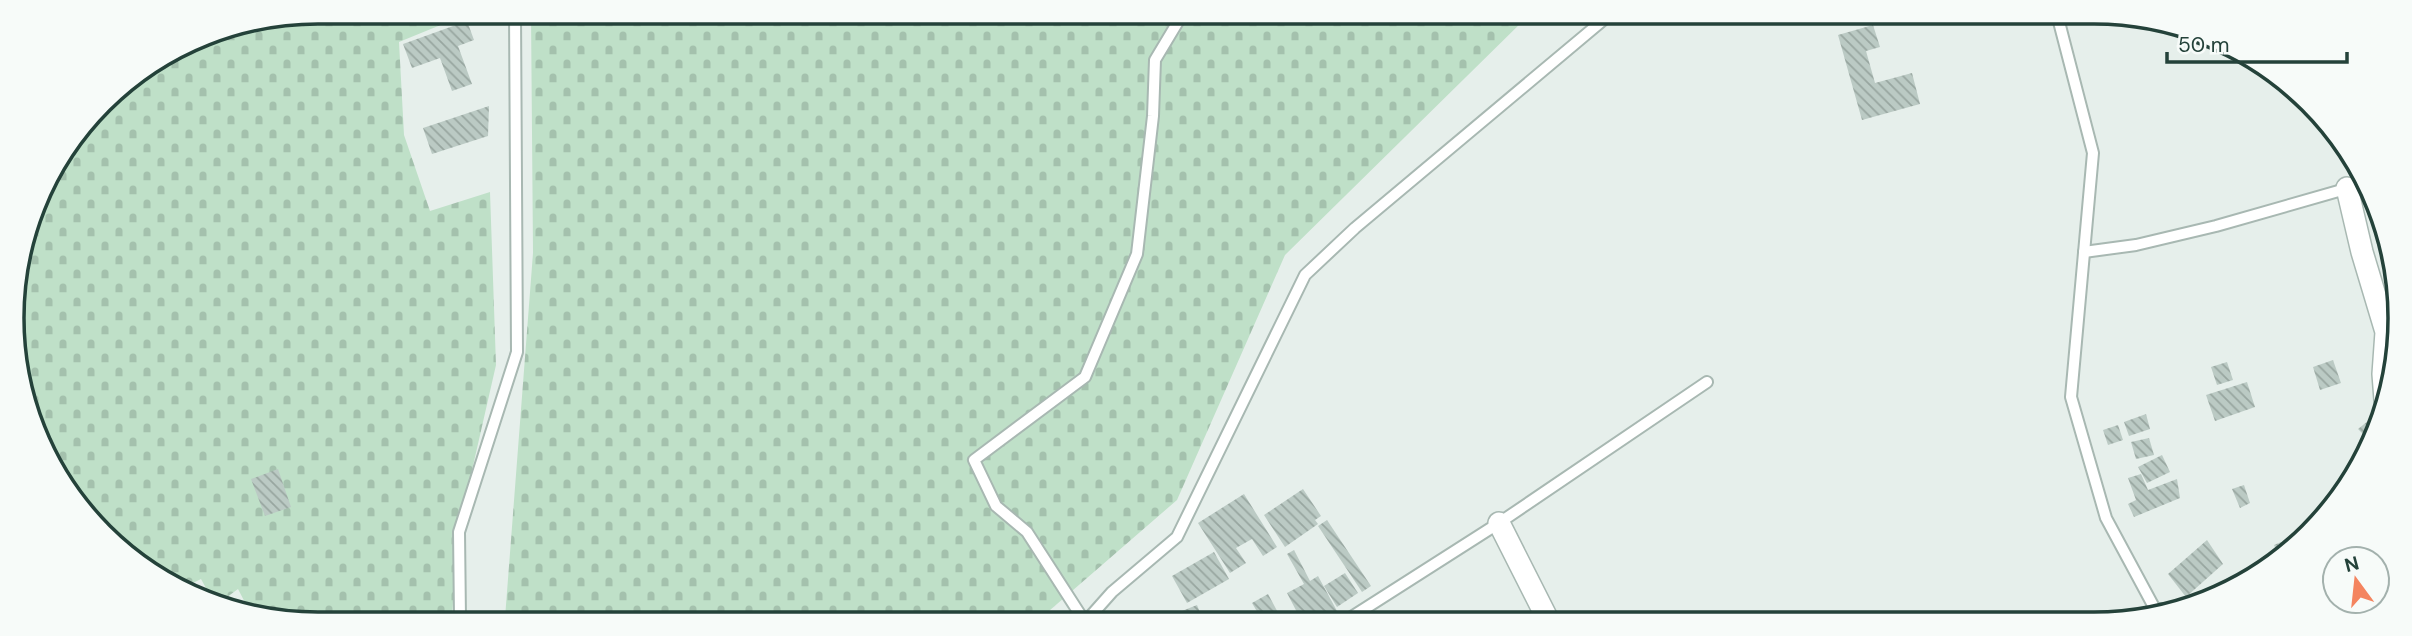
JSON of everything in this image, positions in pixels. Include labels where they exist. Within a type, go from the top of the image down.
[{"type":"street","points":[[2355,186],[2362,252],[2386,332],[2384,364]]},
{"type":"street","points":[[1499,523],[1544,612]]},
{"type":"lane","points":[[460,612],[459,532],[517,352],[515,24]]},
{"type":"lane","points":[[1081,612],[1027,532],[996,506],[974,460],[1085,377],[1137,254],[1153,116],[1155,60],[1177,24]]},
{"type":"lane","points":[[1093,612],[1112,592],[1177,537],[1305,275],[1355,228],[1598,24]]},
{"type":"lane","points":[[2060,24],[2093,153],[2071,397],[2106,518],[2153,605]]},
{"type":"lane","points":[[2084,252],[2136,245],[2216,226],[2355,186]]},
{"type":"lane","points":[[1360,612],[1499,523],[1707,382]]},
{"type":"green space","points":[[318,24],[443,24],[399,42],[404,135],[430,211],[490,192],[496,365],[457,536],[452,612],[318,612],[280,609],[245,602],[238,589],[227,597],[224,596],[207,589],[201,579],[193,583],[171,572],[139,551],[110,526],[74,481],[47,430],[30,375],[24,318],[30,261],[47,206],[74,155],[110,110],[139,85],[188,55],[224,40],[280,27]]},
{"type":"green space","points":[[531,24],[1520,24],[1285,255],[1177,500],[1048,612],[505,612],[533,253]]},
{"type":"building","points":[[459,24],[468,24],[474,40],[458,46],[472,84],[452,91],[440,58],[412,68],[403,44]]},
{"type":"building","points":[[1873,25],[1880,47],[1866,51],[1875,83],[1912,73],[1920,104],[1862,120],[1838,35]]},
{"type":"building","points":[[489,106],[488,136],[432,154],[423,128]]},
{"type":"building","points":[[2333,360],[2341,383],[2320,390],[2313,367]]},
{"type":"building","points":[[2227,362],[2233,380],[2217,385],[2211,367]]},
{"type":"building","points":[[2247,382],[2255,407],[2215,421],[2206,395]]},
{"type":"building","points":[[2146,414],[2150,429],[2129,436],[2124,422]]},
{"type":"building","points":[[2368,421],[2368,421],[2363,434],[2358,429]]},
{"type":"building","points":[[2118,425],[2123,440],[2108,445],[2103,430]]},
{"type":"building","points":[[2149,438],[2154,455],[2136,459],[2131,442]]},
{"type":"building","points":[[2162,455],[2170,472],[2147,483],[2138,467]]},
{"type":"building","points":[[278,469],[291,507],[265,516],[251,479]]},
{"type":"building","points":[[2141,474],[2148,490],[2177,479],[2180,498],[2134,517],[2128,504],[2136,500],[2128,478]]},
{"type":"building","points":[[2244,485],[2250,503],[2240,508],[2232,489]]},
{"type":"building","points":[[1303,489],[1321,516],[1315,520],[1318,524],[1285,547],[1264,515]]},
{"type":"building","points":[[1244,494],[1277,547],[1263,556],[1252,539],[1236,548],[1246,563],[1230,573],[1198,523]]},
{"type":"building","points":[[1327,520],[1371,586],[1362,592],[1318,526]]},
{"type":"building","points":[[2207,540],[2223,564],[2186,597],[2168,574]]},
{"type":"building","points":[[1294,550],[1310,581],[1318,576],[1337,611],[1297,612],[1287,593],[1304,584],[1287,554]]},
{"type":"building","points":[[1214,552],[1229,579],[1187,603],[1172,576]]},
{"type":"building","points":[[1345,573],[1358,593],[1337,607],[1324,586]]},
{"type":"building","points":[[1268,594],[1278,612],[1257,612],[1252,603]]},
{"type":"building","points":[[1197,605],[1200,612],[1182,612]]}]
